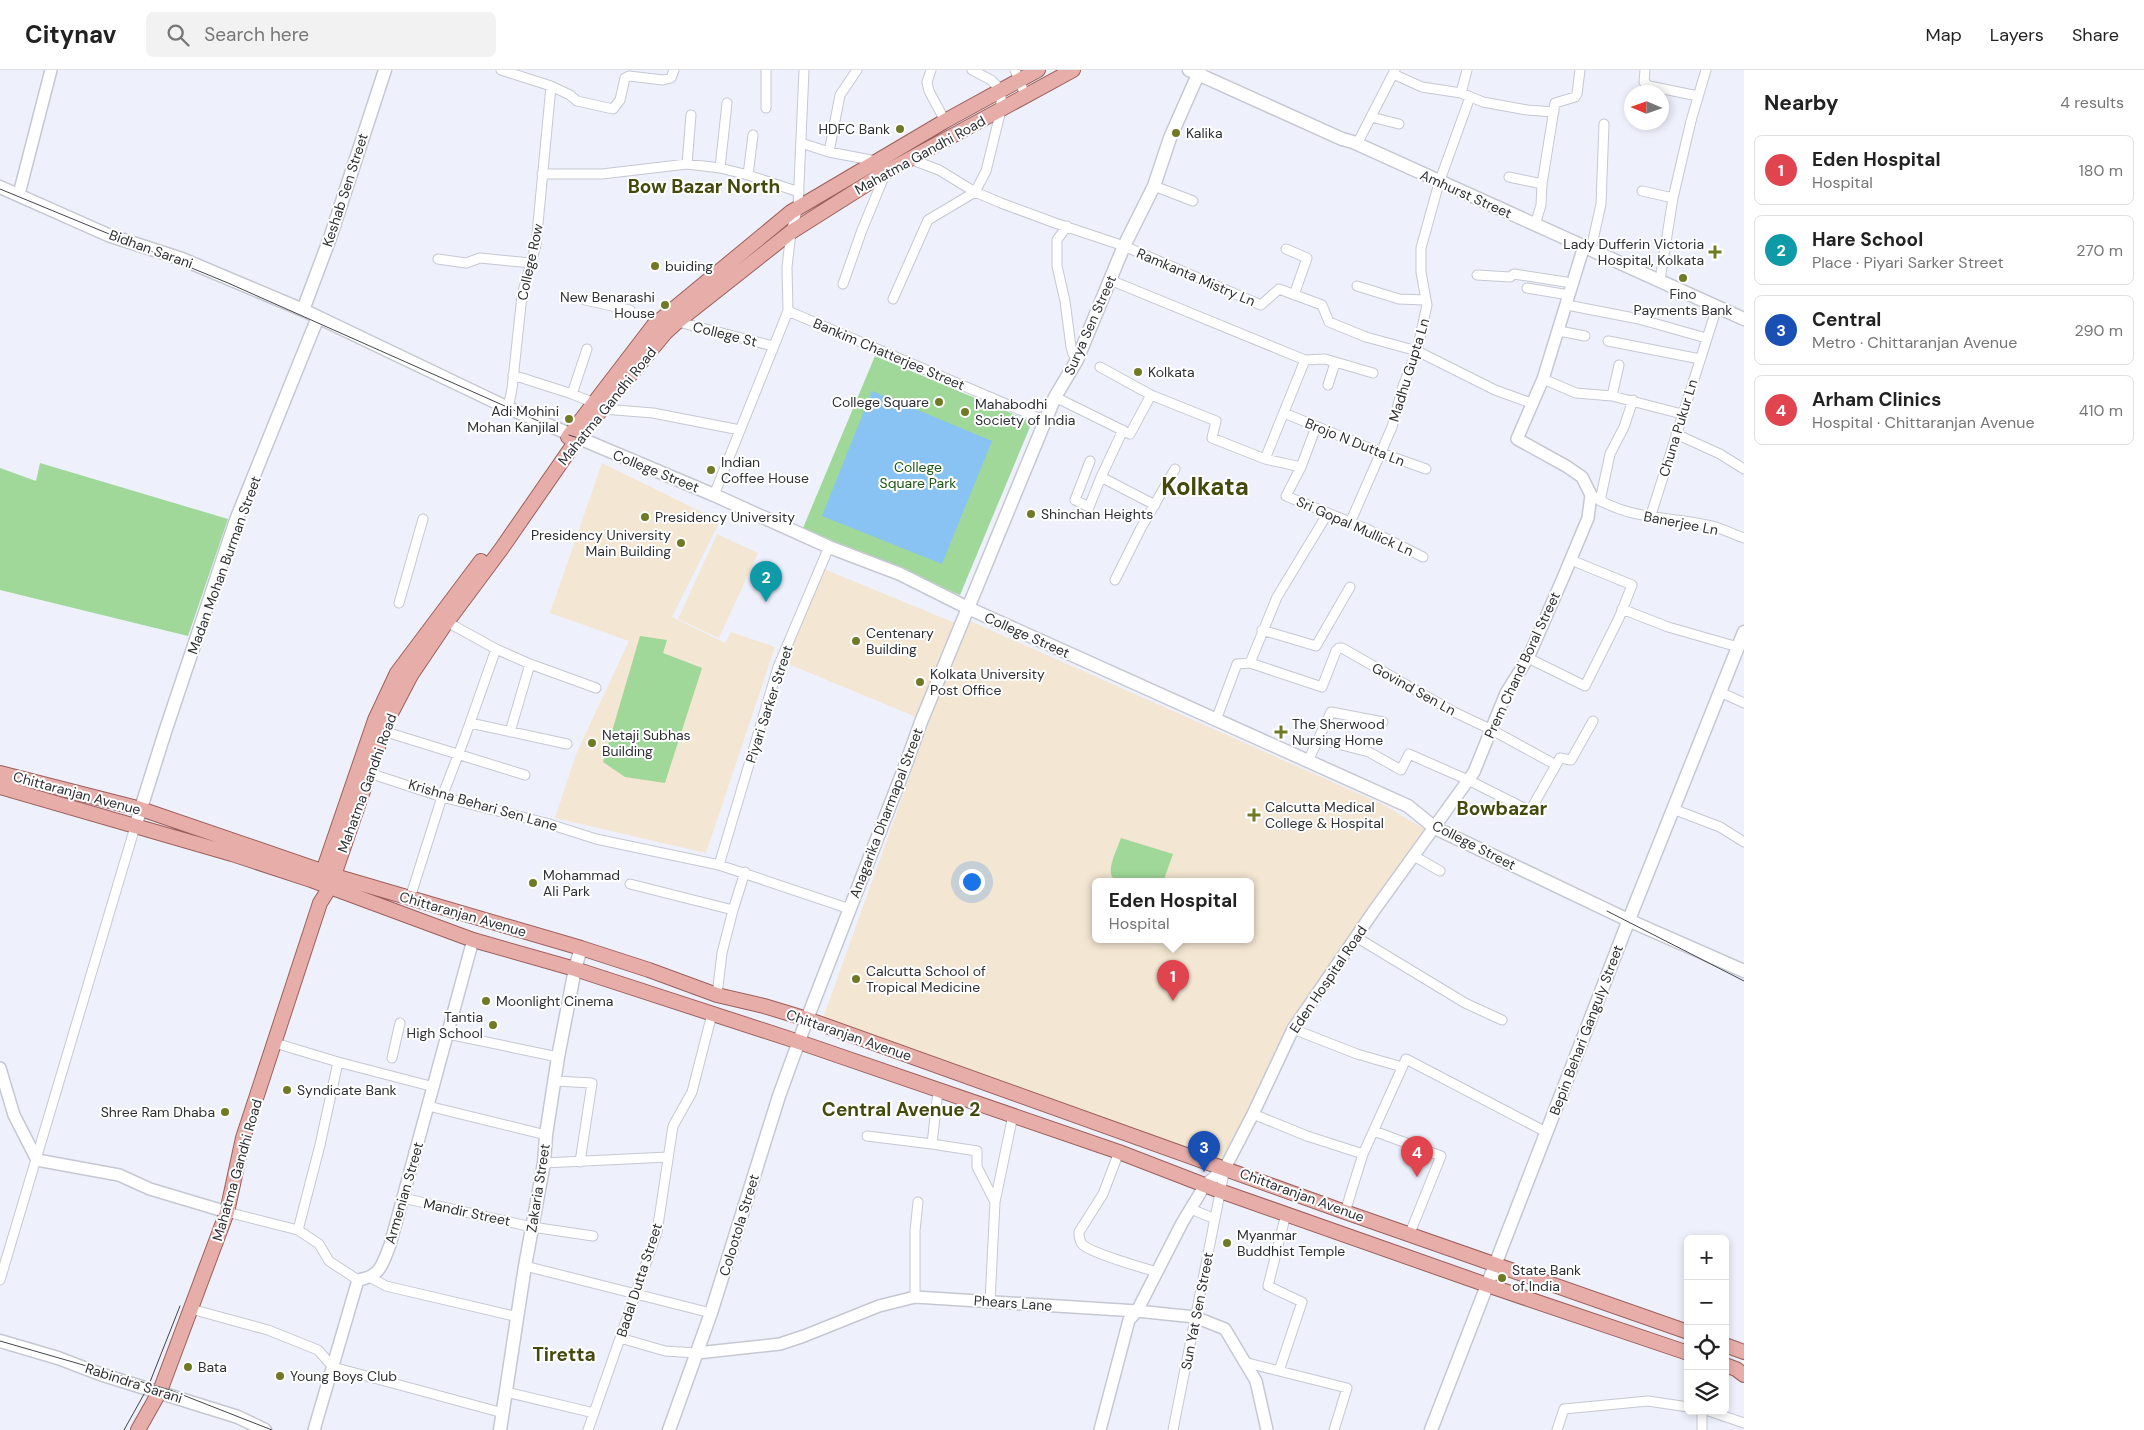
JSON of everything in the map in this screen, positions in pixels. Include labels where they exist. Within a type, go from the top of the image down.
[{"type":"main road","name":"Keshab Sen Street","points":[[303,310],[330,238],[386,70]]},
{"type":"main road","name":"Mahatma Gandhi Road","points":[[598,406],[677,322],[791,232],[945,121],[1001,90],[1017,75],[1038,70]]},
{"type":"main road","name":"Mahatma Gandhi Road","points":[[138,1430],[160,1391],[228,1212],[243,1138],[320,903],[320,879],[375,720],[397,673],[598,406],[653,326],[664,316],[798,207],[881,167],[910,158],[1073,70]]},
{"type":"main road","name":"Amhurst Street","points":[[1196,71],[1342,139],[1588,247],[1744,319]]},
{"type":"main road","name":"Surya Sen Street","points":[[968,608],[1055,397],[1078,359],[1124,246],[1154,186],[1196,71]]},
{"type":"main road","name":"Bidhan Sarani","points":[[0,187],[20,194],[108,235],[182,259],[303,310]]},
{"type":"main road","name":"College Street","points":[[303,310],[317,321],[508,408],[829,546],[900,574],[968,608],[1408,806],[1435,828],[1628,920],[1744,971]]},
{"type":"main road","name":"Madan Mohan Burman Street","points":[[136,827],[236,520],[317,321]]},
{"type":"main road","name":"Mahatma Gandhi Road","points":[[320,879],[369,773],[383,731],[411,674],[502,548],[574,437]]},
{"type":"main road","name":"Anagarika Dharmapal Street","points":[[807,1019],[921,722],[968,608]]},
{"type":"main road","name":"Bepin Behari Ganguly Street","points":[[1430,1430],[1628,920],[1744,632]]},
{"type":"main road","name":"Chittaranjan Avenue","points":[[0,773],[141,810],[320,879],[410,898],[581,948],[717,994],[807,1019],[1345,1212],[1684,1331]]},
{"type":"main road","points":[[0,787],[320,879],[473,940],[575,969],[799,1042],[1119,1152],[1220,1191],[1487,1285],[1684,1352]]},
{"type":"main road","name":"Zakaria Street","points":[[500,1430],[525,1266],[544,1163],[546,1135],[558,1057],[575,969],[581,948]]},
{"type":"main road","name":"Colootola Street","points":[[669,1430],[711,1313],[779,1096],[807,1019]]},
{"type":"main road","name":"Rabindra Sarani","points":[[0,1341],[238,1417],[265,1430]]},
{"type":"main road","points":[[1729,1346],[1744,1352]]},
{"type":"main road","points":[[1729,1366],[1744,1375]]},
{"type":"street","points":[[20,194],[51,70]]},
{"type":"street","points":[[501,70],[551,86],[570,94],[577,101],[613,109],[620,100],[626,78],[629,76],[663,80],[671,78],[674,70]]},
{"type":"street","points":[[766,70],[766,108]]},
{"type":"street","points":[[714,495],[788,311],[787,267],[791,232],[798,207],[804,70]]},
{"type":"street","points":[[829,152],[840,95],[857,70]]},
{"type":"street","points":[[931,70],[927,82],[929,91],[945,121]]},
{"type":"street","points":[[893,299],[928,220],[975,192],[986,171],[1001,110],[1001,90],[991,80],[972,70]]},
{"type":"street","name":"Madhu Gupta Ln","points":[[1350,523],[1392,427],[1403,386],[1417,351],[1428,305],[1425,300],[1420,272],[1421,248],[1466,95],[1467,70]]},
{"type":"street","points":[[1536,225],[1542,205],[1542,184],[1555,103],[1575,97],[1580,70]]},
{"type":"street","points":[[1645,70],[1644,82],[1649,86],[1698,96]]},
{"type":"street","points":[[1660,280],[1673,198],[1706,70]]},
{"type":"street","points":[[1357,144],[1394,72],[1422,87],[1466,95],[1492,104],[1554,112]]},
{"type":"street","points":[[1017,75],[1026,97]]},
{"type":"street","name":"College Row","points":[[508,408],[522,295],[536,245],[551,86]]},
{"type":"street","points":[[720,168],[728,103]]},
{"type":"street","points":[[687,164],[691,115]]},
{"type":"street","points":[[1371,117],[1399,124]]},
{"type":"street","points":[[1596,498],[1582,478],[1566,466],[1517,439],[1543,379],[1572,283],[1588,247],[1601,204],[1604,124]]},
{"type":"street","points":[[748,175],[753,135]]},
{"type":"street","points":[[801,143],[881,167],[844,284]]},
{"type":"street","points":[[910,158],[939,170],[975,192],[1124,246]]},
{"type":"street","points":[[542,174],[602,174],[687,164],[720,168],[748,175],[798,192]]},
{"type":"street","points":[[1509,177],[1542,184]]},
{"type":"street","points":[[1154,186],[1193,201]]},
{"type":"street","points":[[1642,191],[1673,198]]},
{"type":"street","points":[[1066,226],[1058,240],[1056,266],[1065,301],[1071,347],[1073,354],[1078,359]]},
{"type":"street","name":"Ramkanta Mistry Ln","points":[[1124,246],[1261,305],[1278,289],[1322,305],[1329,322],[1366,337],[1417,351],[1495,390],[1531,404]]},
{"type":"street","points":[[1286,249],[1307,258],[1294,295]]},
{"type":"street","points":[[438,259],[466,263],[480,258],[531,263]]},
{"type":"street","points":[[1477,275],[1510,277],[1514,274],[1572,283]]},
{"type":"street","points":[[1110,280],[1305,360],[1325,359],[1373,373]]},
{"type":"street","points":[[1357,286],[1399,299],[1425,300]]},
{"type":"street","points":[[1527,288],[1706,338]]},
{"type":"street","points":[[585,300],[630,310]]},
{"type":"street","name":"Chuna Pukur Ln","points":[[1650,518],[1717,307]]},
{"type":"street","name":"Bankim Chatterjee Street","points":[[788,311],[1046,420]]},
{"type":"street","name":"College St","points":[[664,316],[677,322],[773,346]]},
{"type":"street","points":[[1559,331],[1585,336]]},
{"type":"street","points":[[1608,342],[1700,359]]},
{"type":"street","points":[[572,394],[587,349]]},
{"type":"street","points":[[1265,460],[1305,360]]},
{"type":"street","points":[[1328,385],[1335,362]]},
{"type":"street","points":[[1612,396],[1619,365]]},
{"type":"street","points":[[1100,368],[1151,395],[1216,420],[1212,438],[1265,460],[1300,467],[1316,426]]},
{"type":"street","points":[[513,375],[572,394],[598,406],[653,413],[740,430]]},
{"type":"street","points":[[1543,379],[1576,393],[1633,400],[1682,414]]},
{"type":"street","points":[[1055,397],[1130,434],[1151,395]]},
{"type":"street","points":[[1596,498],[1610,454],[1624,427],[1633,400]]},
{"type":"street","name":"Brojo N Dutta Ln","points":[[1284,413],[1426,470]]},
{"type":"street","points":[[1090,461],[1075,500],[1089,507],[1123,430]]},
{"type":"street","points":[[1676,434],[1720,454],[1744,470]]},
{"type":"street","name":"Sri Gopal Mullick Ln","points":[[1300,467],[1286,496],[1328,513],[1423,557]]},
{"type":"street","points":[[1115,580],[1141,528],[1175,469]]},
{"type":"street","points":[[1101,477],[1155,505]]},
{"type":"street","name":"Banerjee Ln","points":[[1596,498],[1650,518],[1709,525],[1744,538]]},
{"type":"street","name":"Prem Chand Boral Street","points":[[1435,828],[1474,772],[1506,693],[1528,658],[1596,498]]},
{"type":"street","points":[[1216,720],[1238,664],[1250,663],[1277,597],[1328,513]]},
{"type":"street","points":[[399,603],[423,520]]},
{"type":"street","name":"Piyari Sarker Street","points":[[719,865],[778,667],[829,546]]},
{"type":"street","points":[[1528,658],[1584,686],[1622,610],[1632,585],[1571,560]]},
{"type":"street","points":[[1262,630],[1316,646],[1350,588]]},
{"type":"street","points":[[1622,610],[1668,626],[1738,646]]},
{"type":"street","points":[[448,622],[496,649],[530,664],[596,688]]},
{"type":"street","name":"Govind Sen Ln","points":[[1250,663],[1322,687],[1339,648],[1429,696],[1454,712],[1490,729],[1556,765]]},
{"type":"street","points":[[410,898],[442,797],[496,649]]},
{"type":"street","points":[[510,732],[530,664]]},
{"type":"street","points":[[1720,692],[1744,703]]},
{"type":"street","points":[[1308,761],[1331,712],[1383,722]]},
{"type":"street","points":[[1318,739],[1369,752],[1401,770],[1409,754],[1468,780],[1530,811],[1560,758],[1571,760],[1593,721]]},
{"type":"street","points":[[470,723],[567,744]]},
{"type":"street","points":[[383,731],[525,775]]},
{"type":"street","name":"Krishna Behari Sen Lane","points":[[369,773],[442,797],[546,823],[596,839],[746,872],[850,909]]},
{"type":"street","points":[[1673,809],[1720,827],[1744,842]]},
{"type":"street","points":[[0,1280],[136,827]]},
{"type":"street","name":"Eden Hospital Road","points":[[1225,1168],[1293,1029],[1356,937],[1435,828]]},
{"type":"street","points":[[1414,856],[1440,871]]},
{"type":"street","points":[[717,994],[722,953],[733,910],[746,872]]},
{"type":"street","points":[[630,884],[733,910]]},
{"type":"street","points":[[1356,937],[1465,1003],[1502,1020]]},
{"type":"street","name":"Armenian Street","points":[[371,1278],[385,1259],[473,940]]},
{"type":"street","name":"Badal Dutta Street","points":[[588,1430],[658,1229],[673,1126],[692,1092],[712,1014]]},
{"type":"street","points":[[392,1058],[400,1023]]},
{"type":"street","points":[[1293,1029],[1357,1054],[1402,1067]]},
{"type":"street","points":[[448,1034],[558,1057]]},
{"type":"street","points":[[275,1043],[338,1062],[434,1087]]},
{"type":"street","points":[[1345,1212],[1363,1154],[1406,1059],[1546,1132]]},
{"type":"street","points":[[298,1230],[320,1145],[338,1062]]},
{"type":"street","points":[[0,1068],[14,1115],[37,1160]]},
{"type":"street","points":[[555,1081],[592,1083],[580,1162]]},
{"type":"street","points":[[932,1144],[938,1091]]},
{"type":"street","points":[[428,1106],[546,1135]]},
{"type":"street","points":[[1253,1114],[1307,1136],[1363,1154]]},
{"type":"street","points":[[990,1301],[995,1202],[1013,1116]]},
{"type":"street","points":[[1374,1131],[1441,1156],[1410,1234]]},
{"type":"street","points":[[867,1136],[976,1151],[977,1167],[995,1202]]},
{"type":"street","points":[[1119,1152],[1103,1194],[1079,1232],[1082,1246],[1156,1272]]},
{"type":"street","points":[[544,1163],[668,1157]]},
{"type":"street","points":[[37,1160],[119,1175],[150,1189],[298,1230],[319,1244],[329,1261],[358,1280],[371,1278],[386,1286],[518,1317]]},
{"type":"street","points":[[1100,1430],[1129,1320],[1137,1310],[1205,1185],[1225,1168]]},
{"type":"street","name":"Sun Yat Sen Street","points":[[1173,1430],[1225,1168]]},
{"type":"street","name":"Mandir Street","points":[[403,1198],[532,1227],[594,1236]]},
{"type":"street","points":[[915,1297],[915,1231],[918,1202]]},
{"type":"street","points":[[1191,1208],[1215,1219]]},
{"type":"street","points":[[1279,1371],[1302,1302],[1268,1286],[1286,1214]]},
{"type":"street","points":[[525,1266],[636,1296],[711,1313]]},
{"type":"street","points":[[314,1430],[358,1280]]},
{"type":"street","name":"Phears Lane","points":[[697,1353],[780,1344],[879,1306],[915,1297],[1137,1310],[1195,1317],[1225,1329],[1256,1381],[1267,1430]]},
{"type":"street","points":[[191,1309],[268,1330],[310,1347],[322,1353],[333,1367],[502,1413]]},
{"type":"street","points":[[620,1338],[665,1351],[697,1353]]},
{"type":"street","points":[[1244,1362],[1347,1388],[1334,1430]]},
{"type":"street","points":[[506,1392],[594,1413]]},
{"type":"street","points":[[1557,1430],[1564,1409],[1648,1401],[1684,1406]]},
{"type":"street","points":[[1702,1415],[1702,1430]]},
{"type":"street","points":[[1721,1415],[1744,1423]]},
{"type":"shaded area","points":[[602,463],[720,521],[672,617],[725,643],[731,632],[775,647],[706,853],[555,818],[577,752],[629,641],[550,613]]},
{"type":"shaded area","points":[[717,534],[758,553],[719,638],[678,619]]},
{"type":"shaded area","points":[[824,569],[955,623],[916,717],[786,663]]},
{"type":"shaded area","points":[[966,619],[1382,804],[1428,831],[1285,1039],[1226,1164],[822,1021]]},
{"type":"green space","name":"College Square Park","points":[[875,356],[1032,422],[960,595],[803,528]]},
{"type":"green space","points":[[40,463],[228,519],[188,636],[0,590],[0,468],[36,481]]},
{"type":"green space","points":[[640,636],[667,640],[663,653],[702,668],[665,783],[625,777],[603,762]]},
{"type":"green space","points":[[1121,838],[1173,854],[1164,878],[1113,878],[1111,865]]},
{"type":"water","points":[[872,391],[992,441],[942,564],[822,516]]},
{"type":"tram line","points":[[0,189],[228,283],[543,423]]},
{"type":"tram line","points":[[569,435],[578,438]]},
{"type":"tram line","points":[[1607,911],[1744,981]]},
{"type":"tram line","points":[[124,1430],[148,1387],[180,1306]]},
{"type":"tram line","points":[[0,1341],[170,1390],[272,1430]]},
{"type":"place","name":"HDFC Bank","points":[[900,129]]},
{"type":"place","name":"Kalika","points":[[1176,133]]},
{"type":"place","name":"Lady Dufferin Victoria Hospital, Kolkata","points":[[1715,252]]},
{"type":"place","name":"buiding","points":[[655,266]]},
{"type":"place","name":"Fino Payments Bank","points":[[1683,278]]},
{"type":"place","name":"New Benarashi House","points":[[665,305]]},
{"type":"place","name":"Kolkata","points":[[1138,372]]},
{"type":"place","name":"College Square","points":[[939,402]]},
{"type":"place","name":"Mahabodhi Society of India","points":[[965,412]]},
{"type":"place","name":"Adi Mohini Mohan Kanjilal","points":[[569,419]]},
{"type":"place","name":"Indian Coffee House","points":[[711,470]]},
{"type":"place","name":"Shinchan Heights","points":[[1031,514]]},
{"type":"place","name":"Presidency University","points":[[645,517]]},
{"type":"place","name":"Presidency University Main Building","points":[[681,543]]},
{"type":"place","name":"Hare School","points":[[766,602]]},
{"type":"place","name":"Centenary Building","points":[[856,641]]},
{"type":"place","name":"Kolkata University Post Office","points":[[920,682]]},
{"type":"place","name":"The Sherwood Nursing Home","points":[[1281,732]]},
{"type":"place","name":"Netaji Subhas Building","points":[[592,743]]},
{"type":"place","name":"Calcutta Medical College & Hospital","points":[[1254,815]]},
{"type":"place","name":"Mohammad Ali Park","points":[[533,883]]},
{"type":"place","name":"Calcutta School of Tropical Medicine","points":[[856,979]]},
{"type":"place","name":"Moonlight Cinema","points":[[486,1001]]},
{"type":"place","name":"Eden Hospital","points":[[1173,1001]]},
{"type":"place","name":"Tantia High School","points":[[493,1025]]},
{"type":"place","name":"Syndicate Bank","points":[[287,1090]]},
{"type":"place","name":"Shree Ram Dhaba","points":[[225,1112]]},
{"type":"place","name":"Central","points":[[1204,1172]]},
{"type":"place","name":"Arham Clinics","points":[[1417,1177]]},
{"type":"place","name":"Myanmar Buddhist Temple","points":[[1227,1243]]},
{"type":"place","name":"State Bank of India","points":[[1502,1278]]},
{"type":"place","name":"Bata","points":[[188,1367]]},
{"type":"place","name":"Young Boys Club","points":[[280,1376]]},
{"type":"district","name":"Bow Bazar North","points":[[704,186]]},
{"type":"district","name":"Kolkata","points":[[1205,487]]},
{"type":"district","name":"Bowbazar","points":[[1502,808]]},
{"type":"district","name":"Central Avenue 2","points":[[901,1109]]},
{"type":"district","name":"Tiretta","points":[[564,1354]]}]
